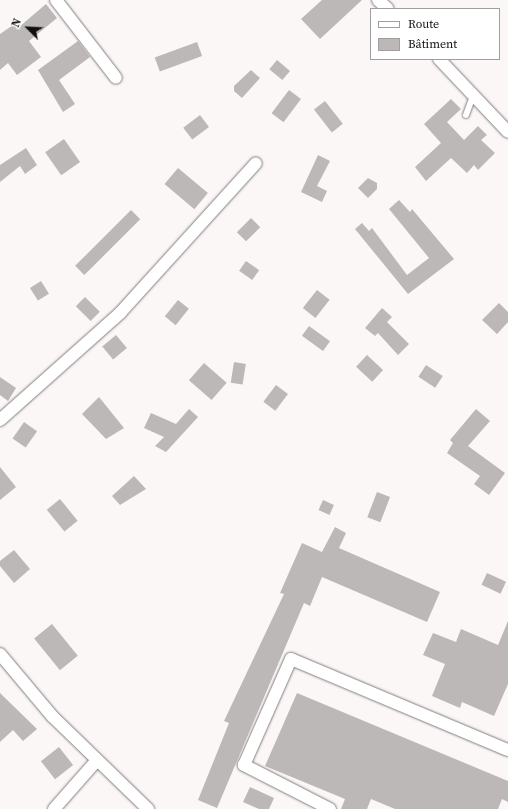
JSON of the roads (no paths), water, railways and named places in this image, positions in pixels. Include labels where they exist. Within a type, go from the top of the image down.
[{"type":"street","points":[[56,0],[116,78]]},
{"type":"street","points":[[378,0],[387,8]]},
{"type":"street","points":[[441,60],[508,132]]},
{"type":"street","points":[[0,420],[120,313],[256,163]]},
{"type":"street","points":[[0,654],[52,716],[148,809]]},
{"type":"street","points":[[330,809],[244,765],[291,659],[508,750]]},
{"type":"street","points":[[54,809],[97,760]]},
{"type":"lane","points":[[466,115],[473,96]]}]
